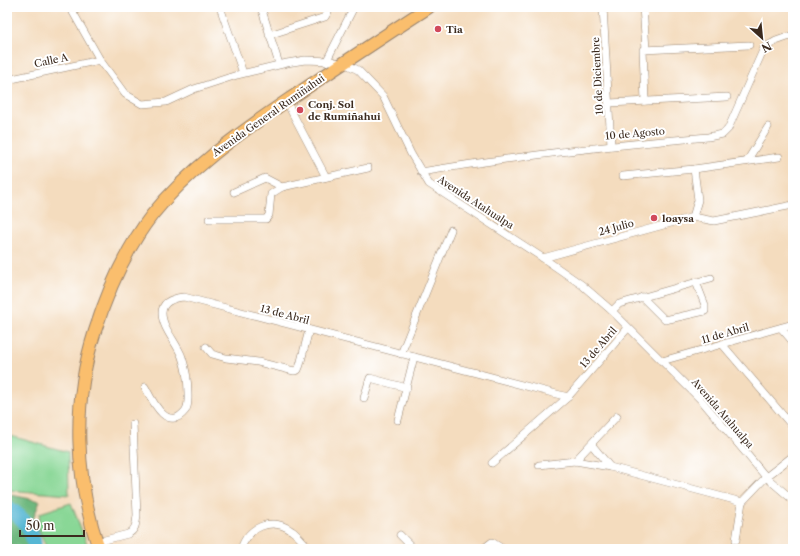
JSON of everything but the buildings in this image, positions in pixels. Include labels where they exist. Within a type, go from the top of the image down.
[{"type":"highway","name":"Avenida General Rumiñahui","points":[[98,546],[83,485],[79,441],[82,385],[88,352],[106,296],[133,244],[151,217],[172,192],[211,155],[286,101],[429,7]]},
{"type":"street","name":"Avenida Atahualpa","points":[[70,7],[100,60],[125,94],[142,104],[166,102],[194,89],[242,73],[279,64],[305,60],[341,64],[358,70],[383,96],[421,172],[429,184],[582,285],[612,311],[702,401],[766,477],[793,500]]},
{"type":"street","points":[[220,7],[242,73]]},
{"type":"street","points":[[261,7],[279,64]]},
{"type":"street","points":[[269,34],[325,17],[328,12],[326,7]]},
{"type":"street","points":[[326,62],[354,7]]},
{"type":"street","name":"10 de Diciembre","points":[[603,7],[611,145]]},
{"type":"street","points":[[643,7],[646,49]]},
{"type":"street","name":"10 de Agosto","points":[[421,172],[502,159],[611,145],[708,137],[723,134],[732,123],[764,48],[768,44],[793,35]]},
{"type":"street","points":[[645,101],[642,52],[646,49],[749,45]]},
{"type":"street","name":"Calle A","points":[[7,80],[100,60]]},
{"type":"street","points":[[609,104],[727,97]]},
{"type":"street","points":[[286,101],[326,177]]},
{"type":"street","points":[[747,161],[768,127]]},
{"type":"street","points":[[623,176],[694,169],[779,156]]},
{"type":"street","points":[[209,219],[266,220],[269,214],[271,194],[282,187],[368,168]]},
{"type":"street","points":[[694,169],[698,200],[693,217],[714,221],[793,205]]},
{"type":"street","points":[[234,192],[265,178],[282,187]]},
{"type":"street","name":"24 Julio","points":[[543,258],[693,217]]},
{"type":"street","points":[[401,354],[451,230]]},
{"type":"street","points":[[612,311],[619,304],[711,278]]},
{"type":"street","points":[[642,297],[665,320],[705,310],[705,305],[696,282]]},
{"type":"street","name":"13 de Abril","points":[[145,387],[158,411],[170,418],[177,417],[185,411],[189,404],[188,380],[182,357],[163,321],[162,313],[164,306],[172,299],[184,297],[568,397]]},
{"type":"street","name":"11 de Abril","points":[[662,361],[793,324]]},
{"type":"street","name":"13 de Abril","points":[[492,463],[568,397],[628,328]]},
{"type":"street","points":[[781,328],[793,342]]},
{"type":"street","points":[[206,347],[212,354],[226,358],[258,362],[294,371],[298,370],[300,365],[309,330]]},
{"type":"street","points":[[722,344],[793,427]]},
{"type":"street","points":[[398,420],[414,357]]},
{"type":"street","points":[[364,398],[370,378],[407,388]]},
{"type":"street","points":[[575,461],[592,445],[617,416]]},
{"type":"street","points":[[98,546],[128,534],[132,531],[136,524],[137,515],[133,424]]},
{"type":"street","points":[[592,445],[610,468]]},
{"type":"street","points":[[736,540],[742,502],[766,477],[793,456]]},
{"type":"street","points":[[539,465],[575,461],[610,468],[742,502]]},
{"type":"street","points":[[241,549],[244,540],[250,533],[267,524],[279,524],[292,530],[310,549]]},
{"type":"street","points":[[400,535],[414,549]]},
{"type":"street","points":[[483,549],[492,542],[501,548]]},
{"type":"green space","points":[[7,435],[68,452],[69,495],[7,490]]},
{"type":"green space","points":[[7,494],[40,501],[31,524],[14,504],[7,501]]},
{"type":"green space","points":[[71,503],[89,549],[47,549],[38,528],[40,513]]},
{"type":"green space","points":[[7,515],[16,522],[22,530],[29,549],[20,549],[7,543]]},
{"type":"waterway","points":[[7,507],[18,515],[27,525],[30,530],[35,549]]},
{"type":"place","name":"Tia","points":[[438,29]]},
{"type":"place","name":"Conj. Sol de Rumiñahui","points":[[300,110]]},
{"type":"place","name":"loaysa","points":[[654,218]]}]
